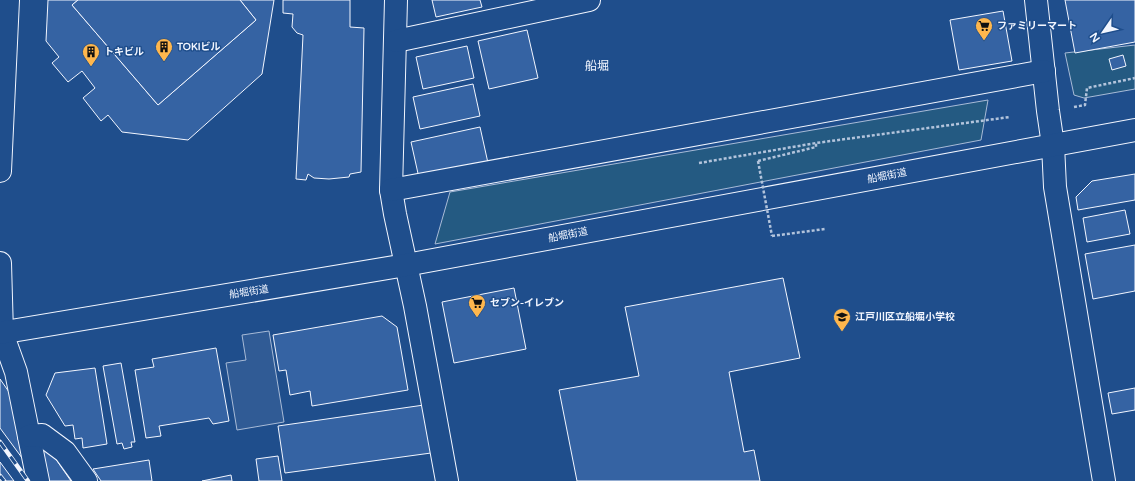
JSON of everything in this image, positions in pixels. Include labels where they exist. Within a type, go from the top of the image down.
[{"type":"street","points":[[0,171],[8,0]]},
{"type":"street","points":[[396,0],[391,190],[418,323],[447,481]]},
{"type":"street","points":[[396,41],[589,0]]},
{"type":"street","points":[[1036,0],[1053,145],[1055,187],[1104,481]]},
{"type":"street","points":[[391,190],[1044,71]]},
{"type":"street","name":"船堀街道","points":[[1,333],[406,265],[1135,130]]},
{"type":"street","points":[[0,262],[1,333],[16,372],[38,481]]},
{"type":"street","points":[[29,436],[42,435],[65,452],[86,481]]},
{"type":"path","points":[[1074,107],[1085,105],[1087,88],[1135,78]]},
{"type":"path","points":[[699,163],[816,143],[1010,117]]},
{"type":"path","points":[[816,143],[816,147],[758,161],[772,236],[825,229]]},
{"type":"shaded area","points":[[1135,45],[1135,89],[1084,98],[1074,95],[1065,53]]},
{"type":"shaded area","points":[[988,100],[981,140],[435,244],[450,192]]},
{"type":"shaded area","points":[[269,331],[284,422],[237,430],[226,363],[246,360],[242,335]]},
{"type":"building","name":"トキビル","points":[[48,0],[78,0],[72,5],[158,105],[256,20],[240,0],[274,0],[262,74],[188,140],[122,132],[108,115],[101,121],[83,98],[95,88],[82,71],[68,82],[52,63],[59,57],[46,41]]},
{"type":"building","name":"TOKIビル","points":[[78,0],[240,0],[256,20],[158,105],[72,5]]},
{"type":"building","points":[[283,0],[350,0],[350,27],[364,28],[361,172],[350,174],[349,177],[329,179],[314,178],[308,174],[306,180],[296,179],[303,35],[297,33],[292,27],[293,14],[283,13]]},
{"type":"building","points":[[432,0],[480,0],[482,7],[436,17]]},
{"type":"building","points":[[1065,0],[1135,0],[1135,42],[1075,53]]},
{"type":"building","points":[[1003,11],[1012,61],[959,70],[950,20]]},
{"type":"building","points":[[527,30],[538,78],[489,89],[478,41]]},
{"type":"building","points":[[467,46],[474,78],[423,89],[416,57]]},
{"type":"building","points":[[1123,55],[1126,66],[1112,70],[1109,59]]},
{"type":"building","points":[[473,84],[480,116],[420,129],[413,97]]},
{"type":"building","points":[[480,127],[488,163],[419,178],[411,142]]},
{"type":"building","points":[[1135,174],[1135,200],[1078,210],[1076,197],[1092,181]]},
{"type":"building","points":[[1125,210],[1130,234],[1087,242],[1083,218]]},
{"type":"building","points":[[1135,245],[1135,291],[1093,299],[1085,254]]},
{"type":"building","points":[[783,278],[800,358],[729,372],[744,452],[754,450],[760,481],[577,481],[559,390],[639,376],[625,307]]},
{"type":"building","points":[[514,288],[526,349],[454,363],[442,302]]},
{"type":"building","points":[[382,316],[397,327],[408,390],[312,406],[310,391],[290,395],[286,370],[279,371],[273,335]]},
{"type":"building","points":[[216,348],[229,421],[213,424],[209,418],[159,426],[161,436],[146,438],[135,370],[154,367],[152,359]]},
{"type":"building","points":[[121,363],[135,442],[131,442],[132,447],[124,449],[122,443],[117,444],[103,366]]},
{"type":"building","points":[[95,368],[107,444],[83,448],[82,438],[75,439],[73,425],[65,426],[46,395],[55,373]]},
{"type":"building","points":[[0,379],[71,481],[39,481],[0,428]]},
{"type":"building","points":[[1135,388],[1135,410],[1112,414],[1108,393]]},
{"type":"building","points":[[424,405],[431,453],[285,473],[278,426]]},
{"type":"building","points":[[278,456],[282,481],[259,481],[256,459]]},
{"type":"building","points":[[149,460],[152,481],[101,481],[93,469]]},
{"type":"building","points":[[0,462],[14,481],[0,481]]},
{"type":"building","points":[[231,475],[232,481],[202,481]]},
{"type":"railway","points":[[0,442],[28,481]]},
{"type":"railway","points":[[0,476],[4,481]]},
{"type":"place","name":"ファミリーマート","points":[[984,41]]},
{"type":"place","name":"TOKIビル","points":[[164,62]]},
{"type":"place","name":"トキビル","points":[[91,67]]},
{"type":"place","name":"セブン-イレブン","points":[[477,318]]},
{"type":"place","name":"江戸川区立船堀小学校","points":[[842,332]]},
{"type":"district","name":"船堀","points":[[597,66]]}]
